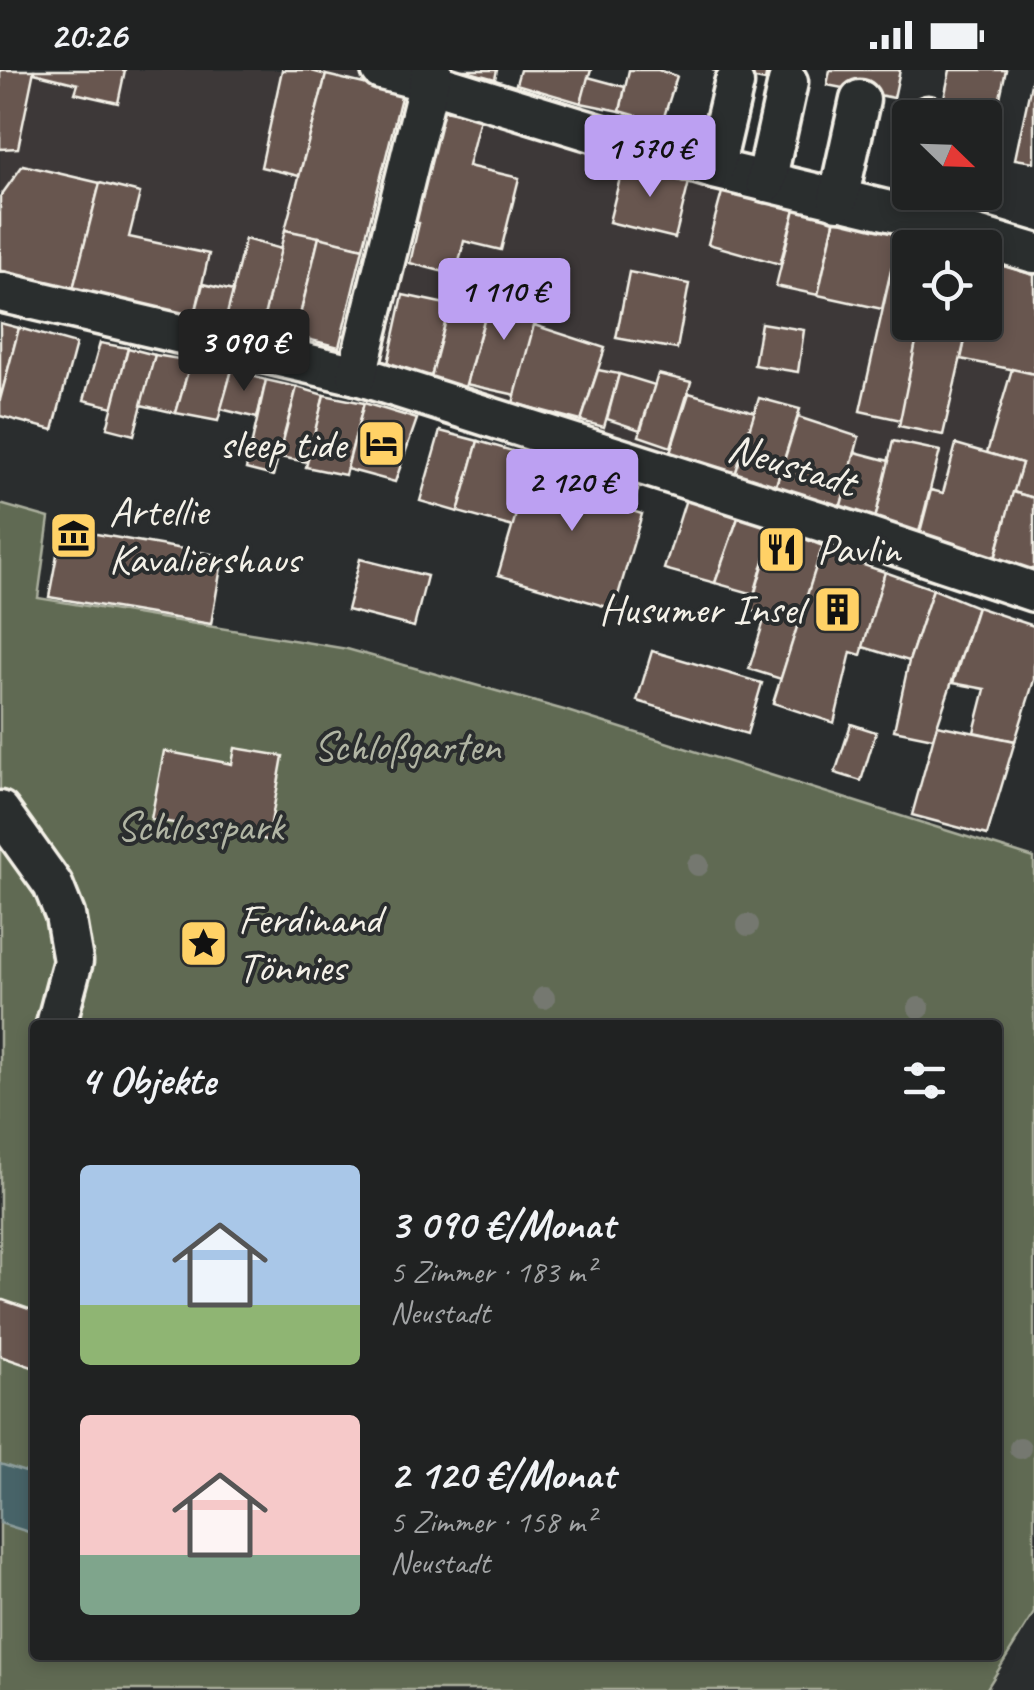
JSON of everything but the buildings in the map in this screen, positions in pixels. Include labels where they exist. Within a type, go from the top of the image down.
[{"type":"street","points":[[381,70],[431,76],[714,170],[838,200],[892,203]]},
{"type":"street","points":[[357,375],[431,76]]},
{"type":"street","points":[[766,182],[788,82]]},
{"type":"street","points":[[714,170],[734,84]]},
{"type":"street","points":[[838,200],[860,100]]},
{"type":"street","points":[[923,210],[1034,253]]},
{"type":"street","name":"Neustadt","points":[[0,292],[357,375],[858,532],[1034,592]]},
{"type":"street","points":[[0,811],[53,885],[65,915],[72,960],[57,1020]]},
{"type":"shaded area","points":[[0,70],[359,70],[420,84],[351,367],[0,288]]},
{"type":"shaded area","points":[[433,89],[922,230],[892,230],[892,340],[1002,340],[1002,254],[1034,263],[1034,585],[367,369]]},
{"type":"green space","name":"Schlosspark","points":[[0,504],[49,518],[38,598],[347,649],[564,710],[1034,858],[1034,1613],[986,1690],[0,1690]]},
{"type":"water","points":[[0,1464],[30,1473],[30,1532],[0,1523]]},
{"type":"place","name":"sleep tide","points":[[381,444]]},
{"type":"place","name":"Artellie Kavaliershaus","points":[[74,535]]},
{"type":"place","name":"Pavlin","points":[[782,549]]},
{"type":"place","name":"Husumer Insel","points":[[838,609]]},
{"type":"place","name":"Ferdinand Tönnies","points":[[203,943]]},
{"type":"park label","name":"Schloßgarten","points":[[407,746]]}]
